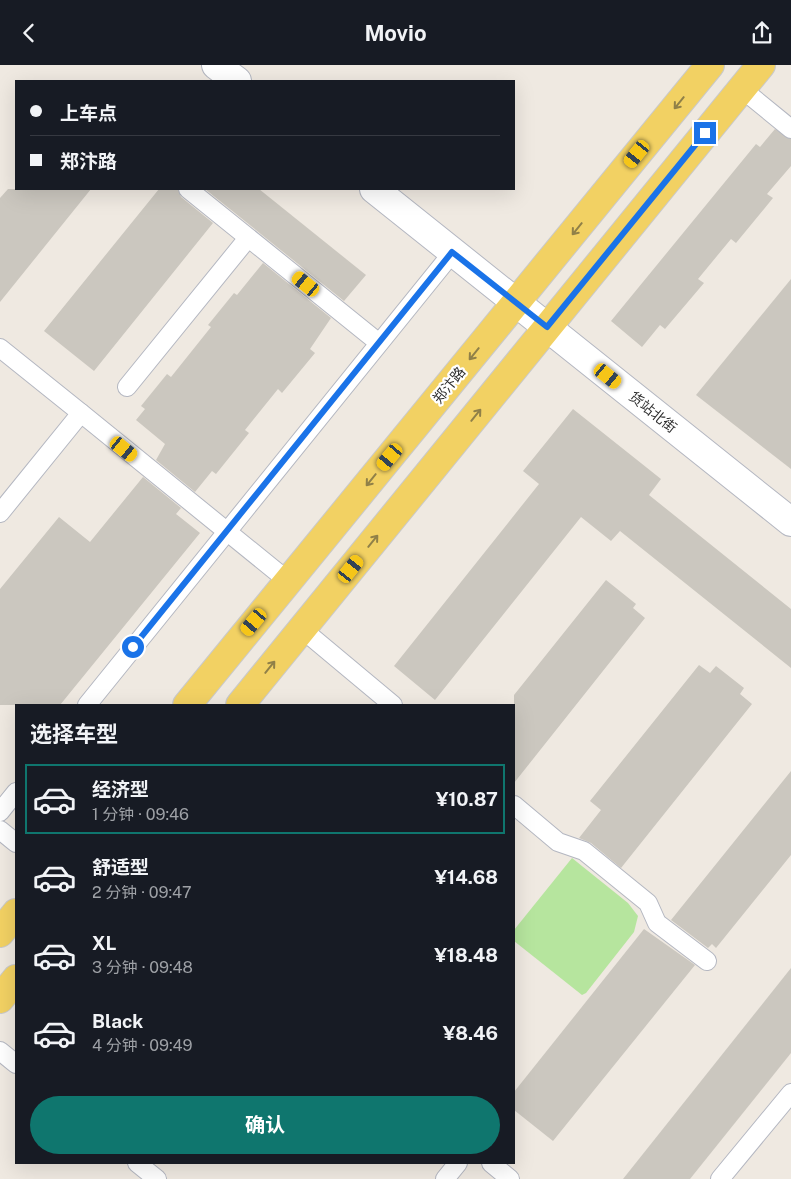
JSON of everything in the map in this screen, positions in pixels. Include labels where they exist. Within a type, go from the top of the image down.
[{"type":"main road","name":"郑汴路","points":[[188,704],[710,65]]},
{"type":"main road","points":[[241,704],[761,65]]},
{"type":"main road","points":[[0,932],[15,914]]},
{"type":"main road","points":[[0,999],[15,980]]},
{"type":"street","points":[[216,65],[235,80]]},
{"type":"street","name":"货站北街","points":[[375,190],[791,522]]},
{"type":"lane","points":[[742,89],[791,129]]},
{"type":"lane","points":[[189,190],[379,343]]},
{"type":"lane","points":[[127,387],[248,237]]},
{"type":"lane","points":[[87,704],[452,252]]},
{"type":"lane","points":[[0,348],[288,581]]},
{"type":"lane","points":[[0,513],[80,413]]},
{"type":"lane","points":[[302,629],[392,704]]},
{"type":"lane","points":[[0,812],[15,793]]},
{"type":"lane","points":[[515,806],[558,842],[584,851],[648,903],[657,923],[707,961]]},
{"type":"lane","points":[[0,830],[15,842]]},
{"type":"lane","points":[[0,1051],[15,1063]]},
{"type":"lane","points":[[720,1179],[791,1093]]},
{"type":"lane","points":[[138,1164],[157,1179]]},
{"type":"lane","points":[[445,1179],[457,1164]]},
{"type":"lane","points":[[492,1164],[510,1179]]},
{"type":"green space","points":[[572,858],[628,903],[638,916],[634,932],[586,993],[582,995],[515,942],[515,929]]},
{"type":"building","points":[[775,129],[791,139],[791,166],[767,194],[773,198],[736,243],[731,239],[698,279],[704,283],[665,329],[660,325],[642,347],[611,321],[756,144],[760,147]]},
{"type":"building","points":[[8,189],[90,190],[0,302],[0,198]]},
{"type":"building","points":[[158,190],[178,190],[181,197],[213,223],[94,371],[44,331]]},
{"type":"building","points":[[206,190],[260,190],[366,275],[344,301]]},
{"type":"building","points":[[263,263],[331,318],[310,349],[315,353],[282,393],[278,389],[245,430],[249,433],[216,474],[212,471],[195,492],[156,460],[165,444],[136,420],[145,409],[141,406],[167,374],[171,377],[211,327],[208,325],[234,293],[237,295]]},
{"type":"building","points":[[791,279],[791,469],[696,395]]},
{"type":"building","points":[[573,409],[661,479],[649,495],[791,609],[791,668],[620,531],[611,541],[581,517],[435,700],[394,666],[539,484],[523,471]]},
{"type":"building","points":[[143,477],[181,508],[176,514],[200,533],[61,704],[0,705],[0,589],[59,517],[90,542]]},
{"type":"building","points":[[606,580],[636,604],[633,608],[645,618],[515,782],[514,695]]},
{"type":"building","points":[[699,665],[710,673],[716,666],[744,688],[740,694],[752,704],[621,868],[591,843],[579,838],[601,810],[590,801]]},
{"type":"building","points":[[791,771],[791,855],[716,948],[712,944],[708,948],[671,920]]},
{"type":"building","points":[[644,929],[695,965],[553,1141],[515,1111],[515,1091]]},
{"type":"building","points":[[791,968],[791,1053],[690,1179],[623,1179]]},
{"type":"route","points":[[133,647],[452,252],[547,327],[705,133]]}]
